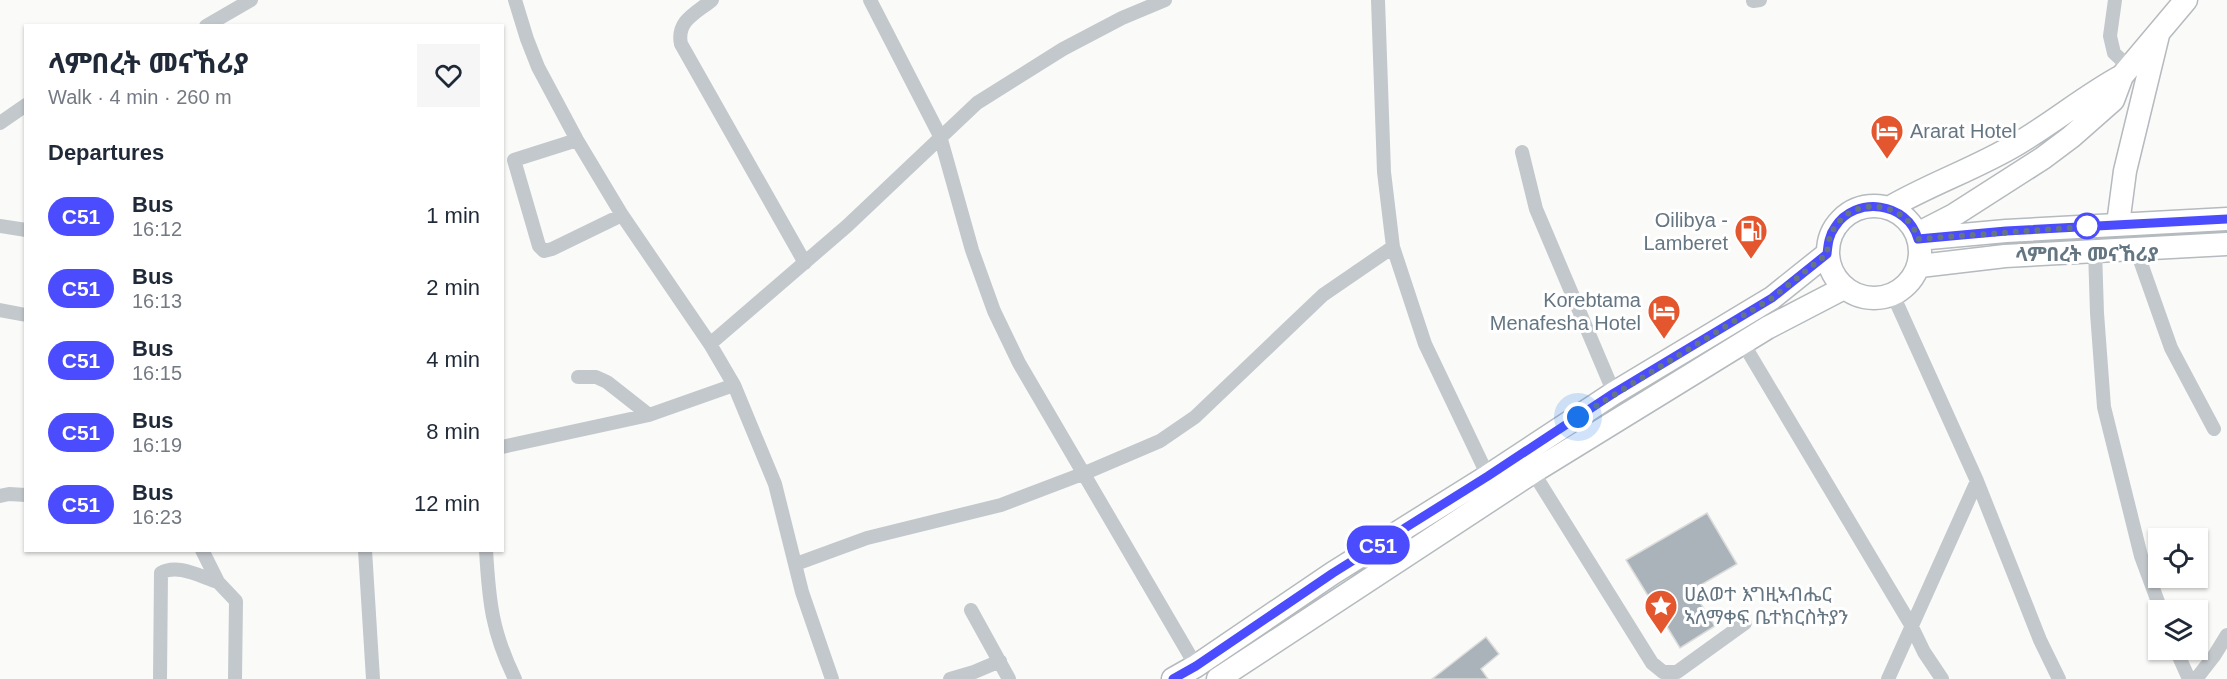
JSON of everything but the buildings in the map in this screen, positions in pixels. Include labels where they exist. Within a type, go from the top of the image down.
[{"type":"main road","points":[[1888,208],[1915,193],[1993,158],[2051,124],[2098,88],[2125,71],[2186,0]]},
{"type":"main road","points":[[2118,224],[2126,171],[2159,30]]},
{"type":"main road","points":[[1917,236],[2043,158],[2071,137],[2114,100],[2125,71]]},
{"type":"main road","points":[[1874,206],[1888,208],[1902,215],[1911,224],[1917,236],[1921,247],[1920,266],[1907,286],[1893,295],[1868,299],[1855,295],[1844,288],[1832,273],[1827,254],[1829,239],[1835,226],[1846,215],[1859,208],[1874,206]]},
{"type":"main road","points":[[1917,236],[2227,219]]},
{"type":"main road","points":[[1920,266],[2005,256],[2227,244]]},
{"type":"main road","points":[[1173,679],[1196,666],[1333,573],[1488,476],[1614,393],[1772,298],[1827,254]]},
{"type":"main road","points":[[1218,679],[1533,472],[1767,328],[1844,288]]},
{"type":"street","points":[[213,24],[232,19],[251,0]]},
{"type":"street","points":[[515,0],[538,67],[577,140],[622,215],[710,344],[734,385],[775,484],[802,592],[832,679]]},
{"type":"street","points":[[712,0],[684,23],[679,34],[681,44],[805,263]]},
{"type":"street","points":[[870,0],[940,136],[972,250],[994,311],[1019,363],[1196,666]]},
{"type":"street","points":[[710,344],[847,226],[940,136],[977,104],[1063,49],[1122,18],[1165,0]]},
{"type":"street","points":[[1378,0],[1384,172],[1393,247],[1425,344],[1488,476]]},
{"type":"street","points":[[2115,0],[2110,36],[2125,71]]},
{"type":"street","points":[[0,123],[24,106]]},
{"type":"street","points":[[577,140],[508,162],[539,246],[544,251],[552,249],[622,215]]},
{"type":"street","points":[[1522,152],[1536,209],[1614,393]]},
{"type":"street","points":[[0,226],[24,230]]},
{"type":"street","points":[[796,564],[867,538],[1001,505],[1160,441],[1195,417],[1323,295],[1393,247]]},
{"type":"street","points":[[2136,249],[2171,348],[2214,429]]},
{"type":"street","points":[[2096,250],[2099,359],[2104,407],[2141,556],[2157,600]]},
{"type":"street","points":[[1893,295],[1977,481],[2040,639],[2059,679]]},
{"type":"street","points":[[0,310],[24,315]]},
{"type":"street","points":[[1743,343],[1942,679]]},
{"type":"street","points":[[578,377],[596,377],[607,382],[649,415]]},
{"type":"street","points":[[504,447],[649,415],[734,385]]},
{"type":"street","points":[[1533,472],[1652,663],[1663,672],[1677,672],[1745,623]]},
{"type":"street","points":[[1888,679],[1977,481]]},
{"type":"street","points":[[0,496],[24,495]]},
{"type":"street","points":[[203,552],[218,582],[236,601],[236,679]]},
{"type":"street","points":[[365,552],[373,679]]},
{"type":"street","points":[[486,552],[489,603],[502,652],[515,679]]},
{"type":"street","points":[[160,679],[159,579],[161,573],[167,569],[179,570],[218,582]]},
{"type":"street","points":[[971,610],[1009,679]]},
{"type":"street","points":[[2196,679],[2227,635]]},
{"type":"street","points":[[2180,660],[2189,679]]},
{"type":"street","points":[[950,679],[1000,661]]},
{"type":"bus line","name":"C51","points":[[1173,679],[1196,666],[1333,573],[1488,476],[1614,393],[1755,310],[1788,287],[1827,254],[1829,239],[1835,226],[1846,215],[1859,208],[1874,206],[1888,208],[1902,215],[1911,224],[1918,239],[2006,231],[2227,219]]},
{"type":"place","name":"Ararat Hotel","points":[[1887,160]]},
{"type":"place","name":"ላምበረት መናኸሪያ","points":[[2087,226]]},
{"type":"place","name":"Oilibya - Lamberet","points":[[1751,260]]},
{"type":"place","name":"Korebtama Menafesha Hotel","points":[[1664,340]]},
{"type":"place","name":"ሀልወተ እግዚኣብሔር ኣለማቀፍ ቤተክርስትያን","points":[[1661,635]]},
{"type":"route","points":[[1578,417],[1614,393],[1755,310],[1788,287],[1827,254],[1829,239],[1835,226],[1846,215],[1859,208],[1874,206],[1888,208],[1902,215],[1911,224],[1918,239],[2096,226],[2087,226]]}]
